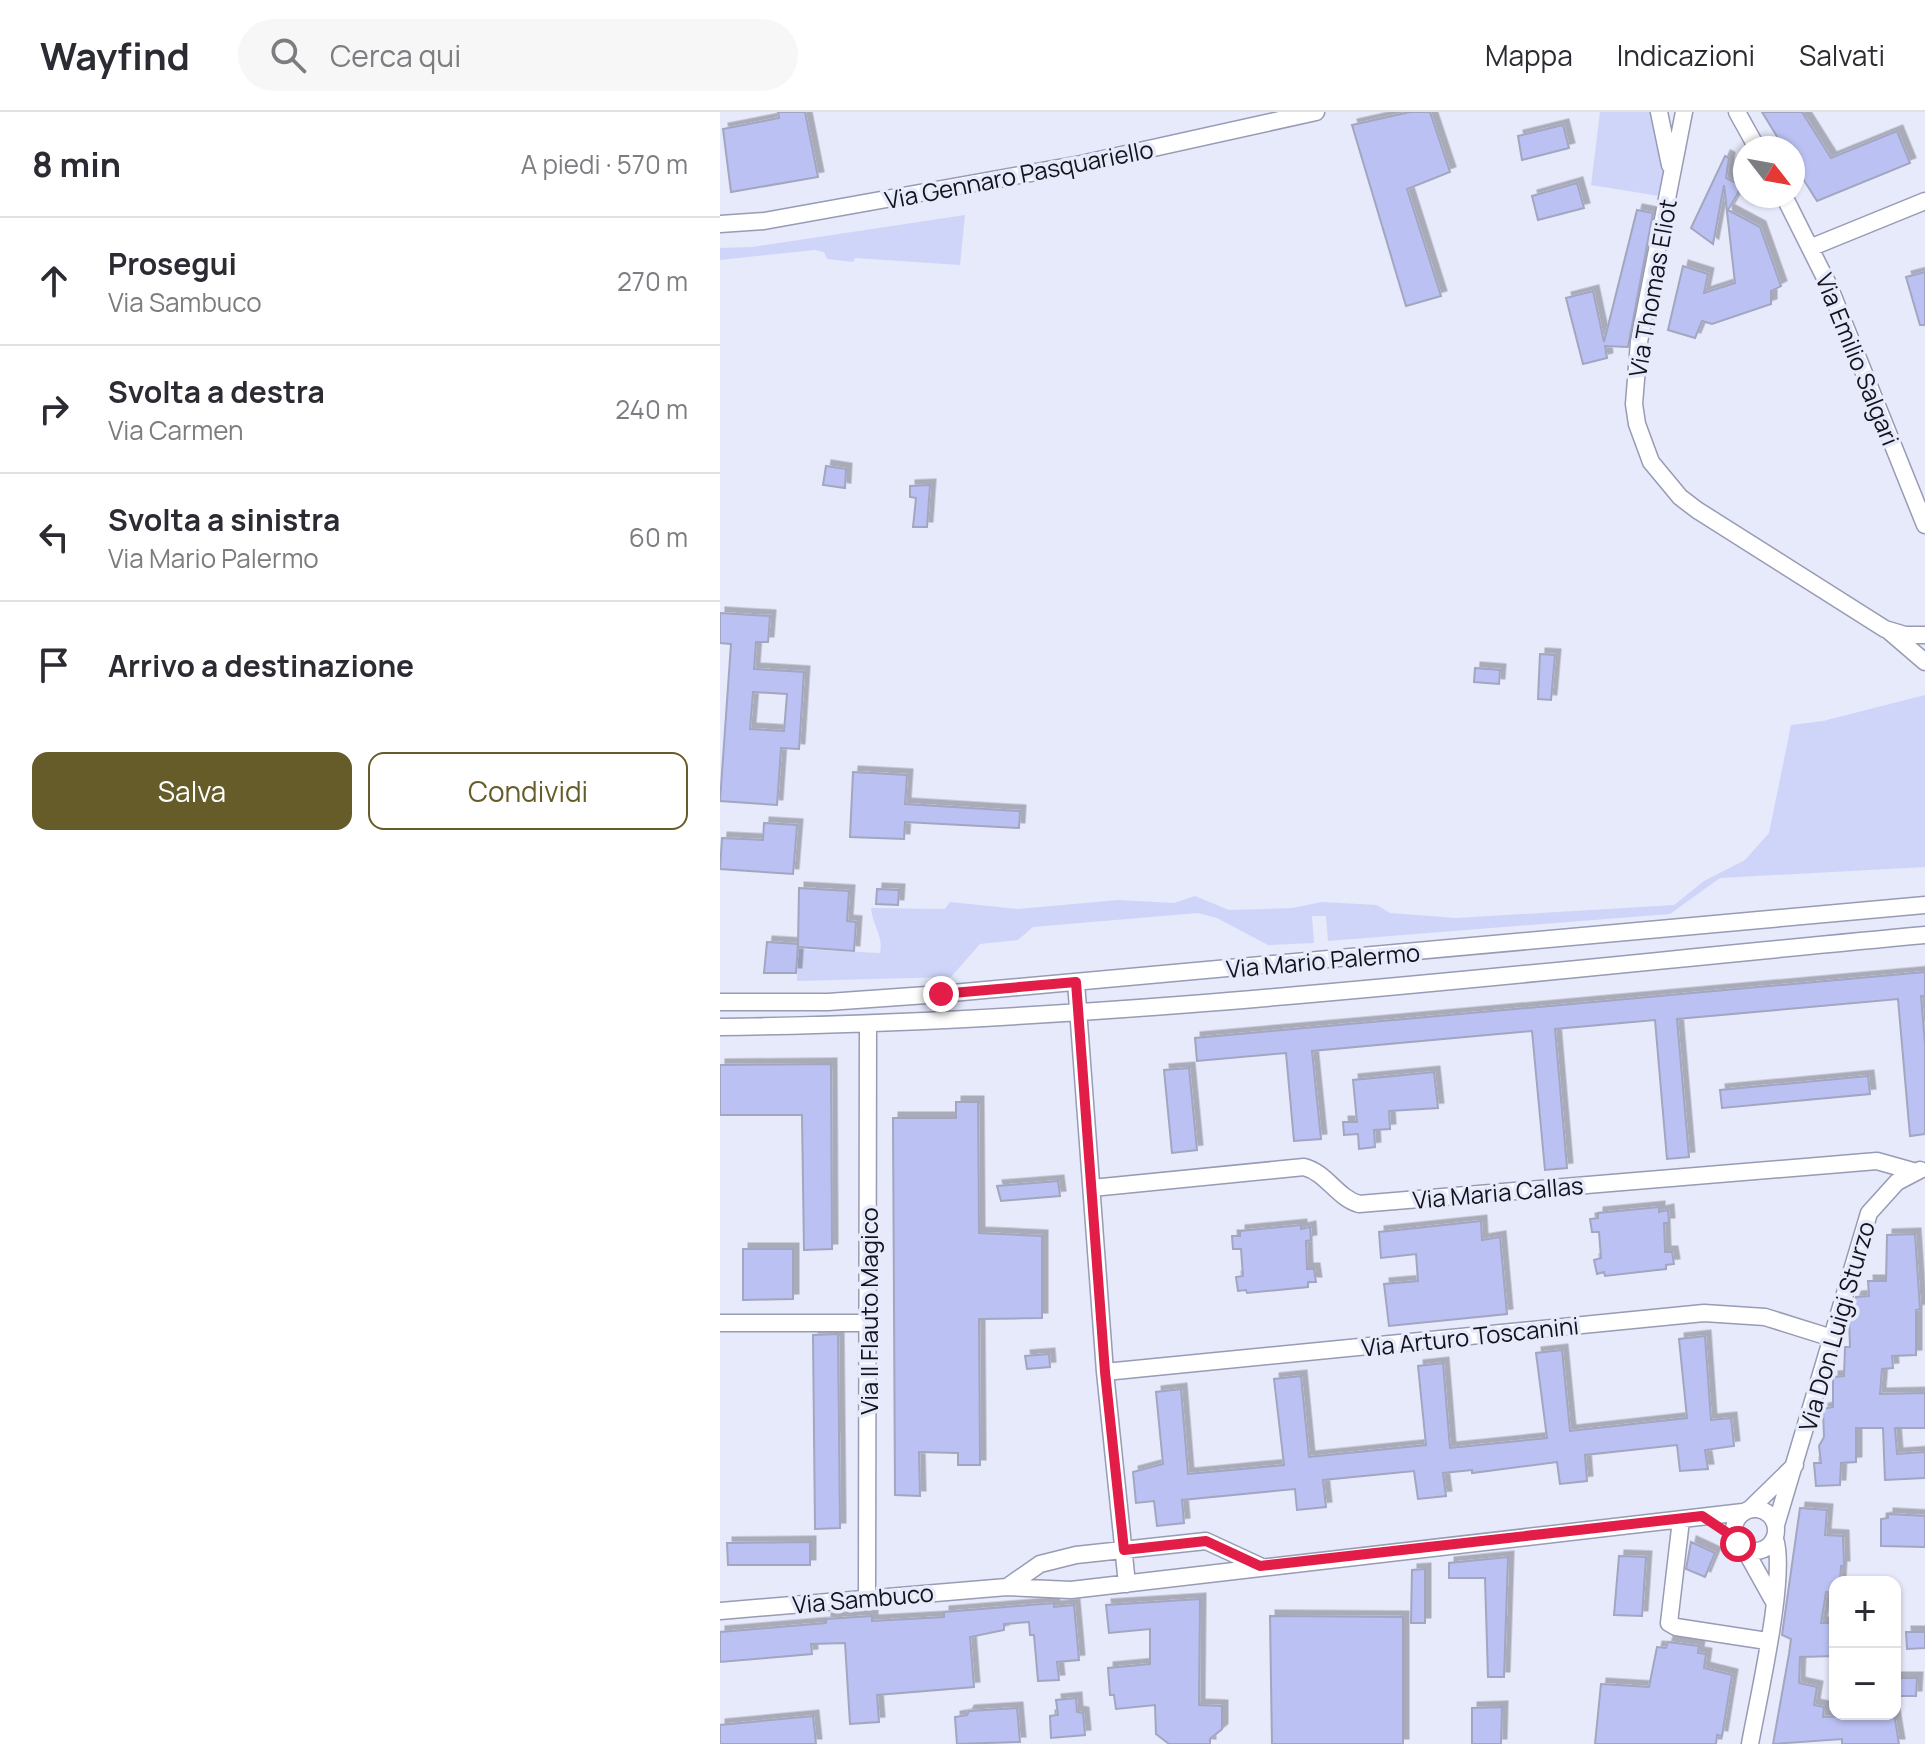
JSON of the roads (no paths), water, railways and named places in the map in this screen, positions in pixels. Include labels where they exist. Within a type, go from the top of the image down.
[{"type":"street","name":"Via Gennaro Pasquariello","points":[[720,224],[764,221],[1081,164],[1316,112]]},
{"type":"street","points":[[1659,112],[1672,174]]},
{"type":"street","name":"Via Thomas Eliot","points":[[1684,112],[1635,378],[1637,424],[1651,462],[1680,497],[1697,510],[1885,629],[1925,662]]},
{"type":"street","points":[[1737,112],[1750,136]]},
{"type":"street","points":[[1812,247],[1925,201]]},
{"type":"street","name":"Via Emilio Salgari","points":[[1791,208],[1812,247],[1925,525]]},
{"type":"street","name":"Via Thomas Eliot","points":[[1885,629],[1905,635],[1925,635]]},
{"type":"street","name":"Via Mario Palermo","points":[[720,1002],[828,1002],[1925,905]]},
{"type":"street","name":"Via Mario Palermo","points":[[720,1027],[868,1025],[1078,1013],[1925,935]]},
{"type":"street","points":[[1076,982],[1105,1372],[1127,1584]]},
{"type":"street","name":"Via Il Flauto Magico","points":[[867,1597],[868,1025]]},
{"type":"street","name":"Via Maria Callas","points":[[1092,1188],[1304,1167],[1322,1174],[1344,1197],[1359,1204],[1877,1161],[1920,1170]]},
{"type":"street","name":"Via Don Luigi Sturzo","points":[[1775,1532],[1869,1213],[1897,1182],[1920,1170]]},
{"type":"street","name":"Via Arturo Toscanini","points":[[1105,1372],[1704,1313],[1765,1317],[1832,1338]]},
{"type":"street","points":[[720,1323],[868,1323]]},
{"type":"street","name":"Via Don Luigi Sturzo","points":[[1747,1510],[1796,1464]]},
{"type":"street","points":[[1750,1744],[1767,1641],[1780,1555],[1769,1514],[1747,1510],[1735,1523],[1739,1543],[1773,1600]]},
{"type":"street","name":"Via Sambuco","points":[[720,1611],[1007,1587],[1071,1590],[1747,1510]]},
{"type":"street","points":[[1702,1516],[1739,1543],[1758,1551],[1775,1532]]},
{"type":"street","points":[[1681,1520],[1669,1623],[1767,1641]]},
{"type":"street","points":[[1007,1587],[1040,1564],[1076,1555],[1206,1541],[1260,1566]]}]
